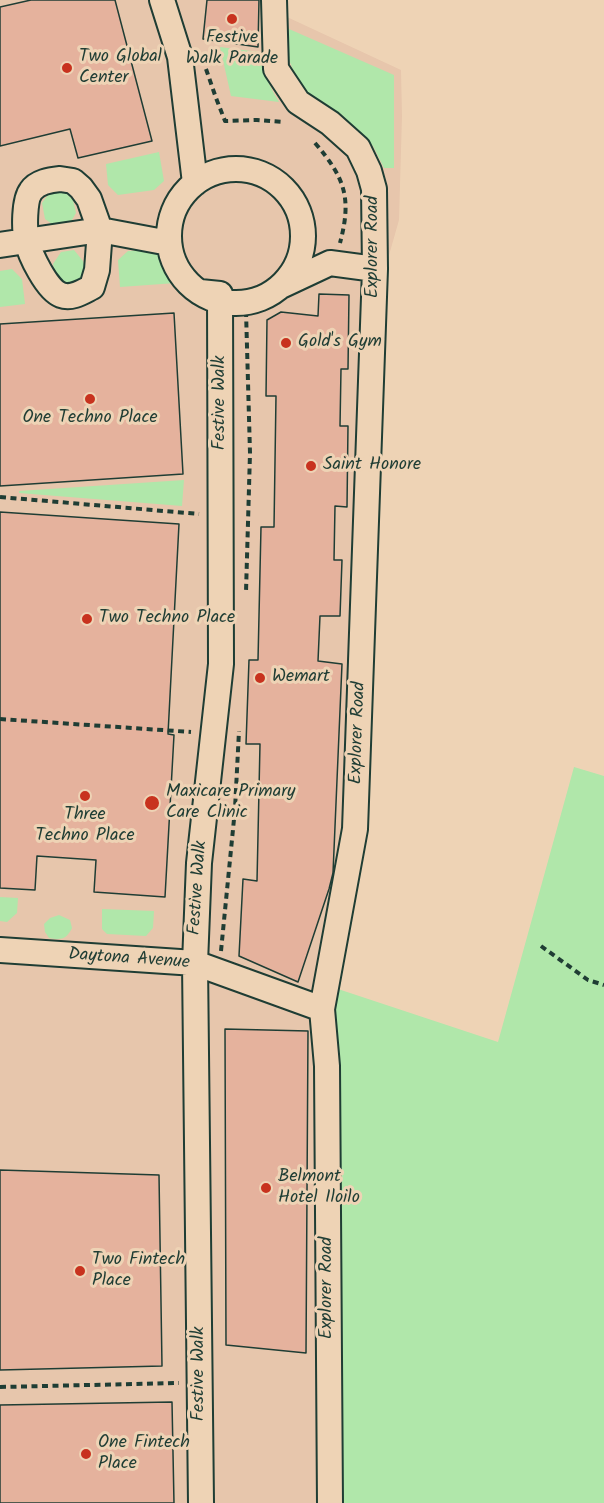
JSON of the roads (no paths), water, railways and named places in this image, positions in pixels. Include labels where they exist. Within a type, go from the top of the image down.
[{"type":"street","points":[[162,0],[180,57],[195,183]]},
{"type":"street","name":"Explorer Road","points":[[274,0],[276,69],[298,102],[330,123],[358,148],[369,171],[374,189],[375,269],[355,828],[322,1009],[327,1066],[330,1503]]},
{"type":"street","points":[[271,292],[294,269],[302,249],[303,228],[298,208],[286,191],[270,178],[251,170],[231,169],[211,174],[195,183],[179,197],[171,220],[170,243],[174,260],[184,279],[200,292],[220,301],[241,303],[262,297],[330,264],[375,269]]},
{"type":"street","points":[[60,179],[73,181],[89,199],[100,230],[97,270],[92,287],[77,296],[61,295],[49,286],[39,270],[27,241],[25,206],[31,190],[45,181],[60,179]]},
{"type":"street","points":[[0,245],[100,230],[170,243]]},
{"type":"street","name":"Festive Walk","points":[[200,292],[220,294],[221,664],[200,863],[195,963],[201,1503]]},
{"type":"street","name":"Daytona Avenue","points":[[0,950],[195,963],[322,1009]]},
{"type":"place","name":"Festive Walk Parade","points":[[232,19]]},
{"type":"place","name":"Two Global Center","points":[[67,68]]},
{"type":"place","name":"Gold's Gym","points":[[286,343]]},
{"type":"place","name":"One Techno Place","points":[[90,399]]},
{"type":"place","name":"Saint Honore","points":[[311,466]]},
{"type":"place","name":"Two Techno Place","points":[[87,619]]},
{"type":"place","name":"Wemart","points":[[260,678]]},
{"type":"place","name":"Three Techno Place","points":[[85,796]]},
{"type":"place","name":"Maxicare Primary Care Clinic","points":[[152,803]]},
{"type":"place","name":"Belmont Hotel Iloilo","points":[[266,1188]]},
{"type":"place","name":"Two Fintech Place","points":[[80,1271]]},
{"type":"place","name":"One Fintech Place","points":[[86,1454]]}]
